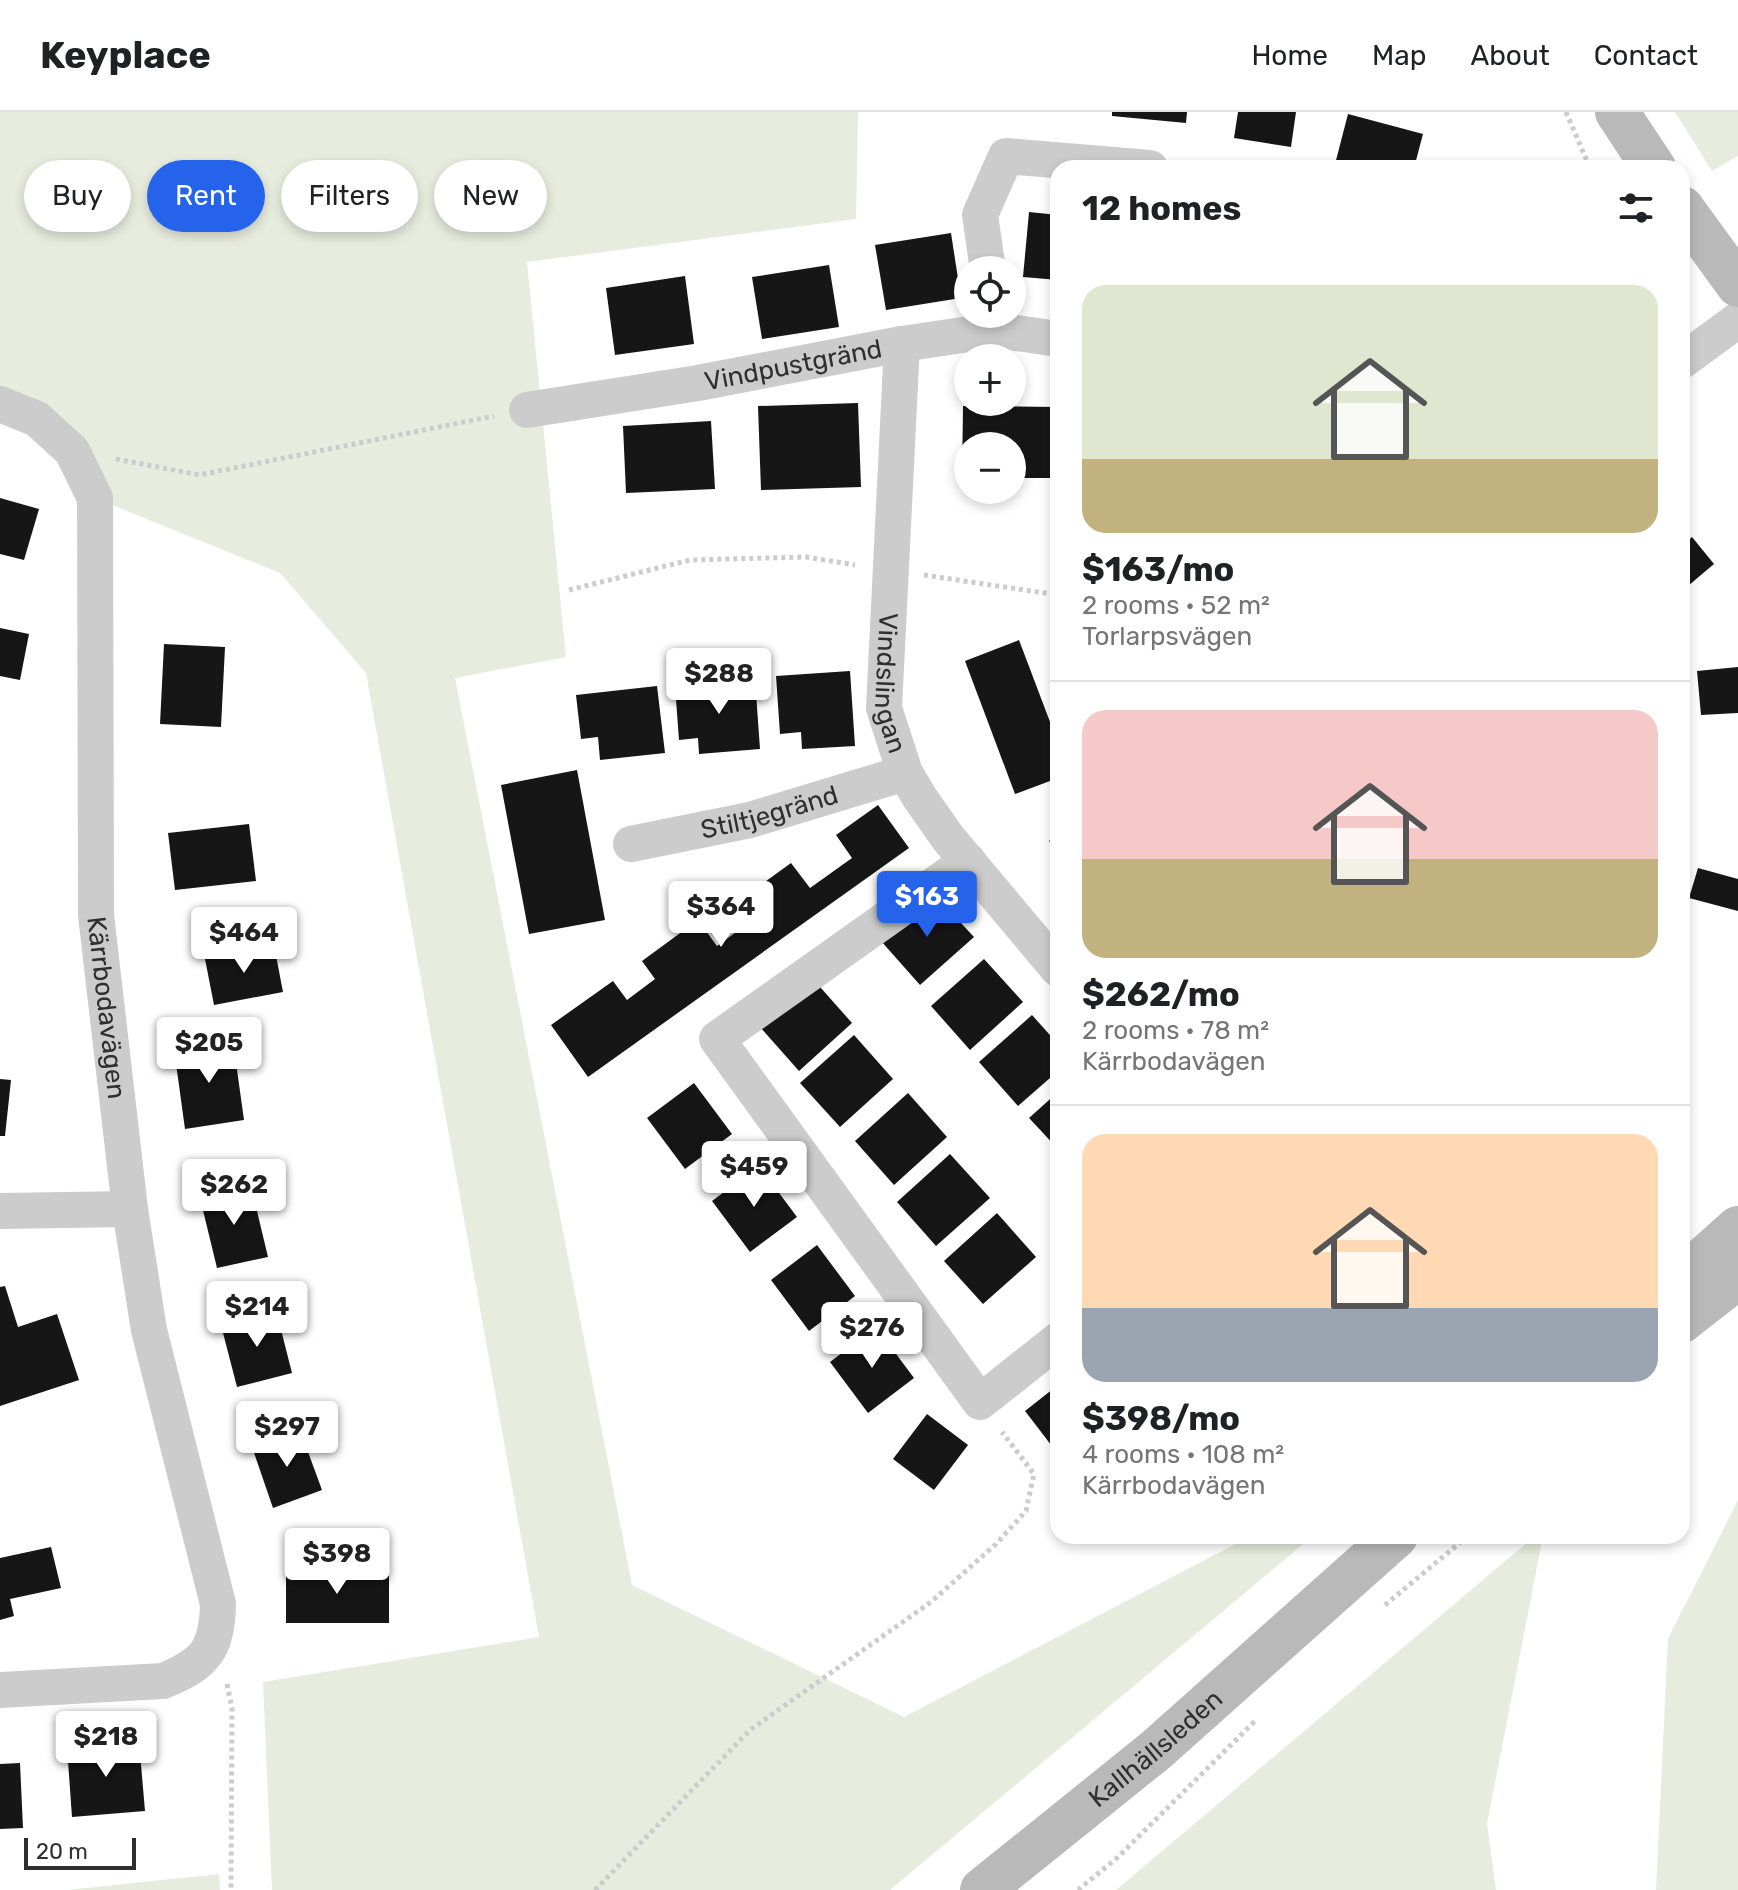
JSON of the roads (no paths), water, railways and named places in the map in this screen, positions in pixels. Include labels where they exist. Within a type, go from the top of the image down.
[{"type":"street","points":[[1617,112],[1649,160]]},
{"type":"street","points":[[986,256],[980,215],[1006,156],[1054,160]]},
{"type":"street","points":[[1690,219],[1738,285]]},
{"type":"street","points":[[1690,355],[1738,320]]},
{"type":"street","name":"Vindpustgränd","points":[[527,410],[698,383],[970,328]]},
{"type":"street","name":"Vindpustgränd","points":[[1017,328],[1050,337]]},
{"type":"street","name":"Vindslingan","points":[[902,344],[884,708],[905,773],[934,818],[1050,959]]},
{"type":"street","name":"Kärrbodavägen","points":[[0,404],[37,419],[72,451],[95,498],[96,915],[130,1209],[149,1330],[218,1604],[213,1645],[198,1664],[163,1681],[0,1690]]},
{"type":"street","name":"Stiltjegränd","points":[[631,844],[750,820],[905,773]]},
{"type":"street","points":[[968,861],[717,1039],[980,1402],[1050,1346]]},
{"type":"street","points":[[0,1211],[130,1209]]},
{"type":"street","points":[[1690,1271],[1738,1228]]},
{"type":"street","points":[[1690,1315],[1738,1277]]},
{"type":"street","name":"Kallhällsleden","points":[[982,1890],[1156,1750],[1387,1544]]},
{"type":"street","name":"Kallhällsleden","points":[[1323,1602],[1397,1544]]}]
